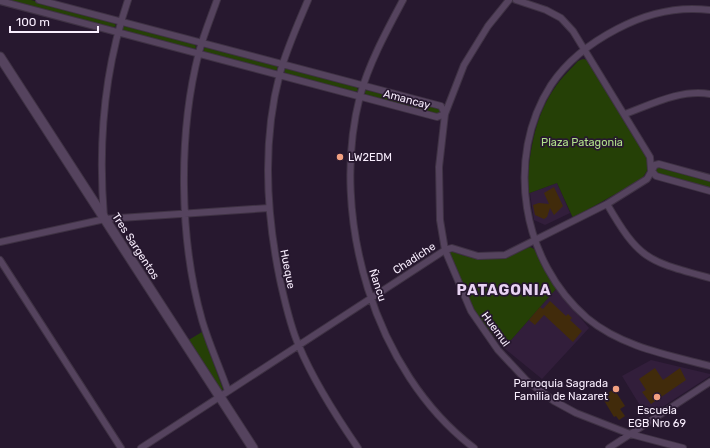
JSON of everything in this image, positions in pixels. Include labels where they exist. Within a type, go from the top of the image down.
[{"type":"street","name":"Amancay","points":[[0,1],[437,117],[445,114],[441,106],[363,87],[39,0]]},
{"type":"street","points":[[105,219],[101,177],[101,133],[107,86],[120,22],[128,0]]},
{"type":"street","points":[[217,0],[199,54],[185,145],[185,214],[192,273],[202,320],[228,391]]},
{"type":"street","name":"Hueque","points":[[308,0],[279,75],[272,118],[268,163],[269,208],[275,253],[284,300],[299,346],[323,395],[358,448]]},
{"type":"street","name":"Ñancu","points":[[404,0],[382,40],[363,87],[353,135],[350,170],[352,215],[359,260],[371,298],[385,333],[409,376],[450,426],[474,448]]},
{"type":"street","name":"Huemul","points":[[509,0],[488,26],[464,65],[445,114],[439,167],[440,220],[445,250],[471,311],[498,350],[527,381],[554,401],[576,413],[630,434],[683,448]]},
{"type":"street","points":[[516,0],[546,10],[561,18],[573,31],[650,157],[651,170],[656,176],[710,191]]},
{"type":"street","points":[[710,10],[666,11],[637,19],[602,37],[584,49],[551,85],[539,107],[529,134],[523,177],[526,208],[535,240],[544,262],[559,287],[587,318],[604,331],[647,350],[710,366]]},
{"type":"street","name":"Tres Sargentos","points":[[0,57],[253,448]]},
{"type":"street","points":[[625,114],[676,96],[699,92],[710,94]]},
{"type":"street","points":[[651,170],[655,165],[659,164],[710,178]]},
{"type":"street","name":"Chadiche","points":[[141,448],[445,250],[452,248],[478,256],[505,255],[606,204],[647,179],[651,170]]},
{"type":"street","points":[[606,204],[624,233],[637,249],[649,259],[663,265],[710,278]]},
{"type":"street","points":[[0,242],[105,219],[269,208]]},
{"type":"street","points":[[0,260],[121,448]]},
{"type":"street","points":[[609,448],[710,382]]},
{"type":"shaded area","points":[[557,183],[570,213],[545,225],[534,220],[530,193]]},
{"type":"shaded area","points":[[556,289],[589,328],[542,379],[504,348]]},
{"type":"shaded area","name":"Escuela EGB Nro 69","points":[[651,360],[710,374],[710,376],[647,417],[622,376]]},
{"type":"green space","points":[[8,0],[31,0],[114,22],[116,26],[112,28]]},
{"type":"green space","points":[[125,25],[195,44],[196,48],[194,49],[124,31],[122,28]]},
{"type":"green space","points":[[206,47],[276,65],[278,69],[275,71],[205,53],[203,49]]},
{"type":"green space","name":"Plaza Patagonia","points":[[583,59],[588,60],[647,157],[648,169],[642,179],[573,218],[557,183],[527,194],[531,152],[537,124],[542,111],[548,98],[558,83],[578,61]]},
{"type":"green space","points":[[286,68],[357,87],[358,91],[353,92],[286,74],[284,71]]},
{"type":"green space","points":[[367,90],[440,109],[441,113],[437,114],[366,95],[364,91]]},
{"type":"green space","points":[[659,167],[710,181],[710,188],[657,174],[656,169]]},
{"type":"green space","points":[[530,247],[534,249],[556,289],[504,348],[476,314],[448,251],[466,256],[492,259],[513,254]]},
{"type":"green space","points":[[202,332],[223,389],[222,391],[220,391],[187,341]]},
{"type":"building","points":[[554,187],[563,206],[554,215],[550,208],[547,217],[544,219],[535,215],[533,205],[539,203],[549,204],[544,193]]},
{"type":"building","points":[[550,301],[566,316],[568,314],[572,318],[570,320],[582,331],[573,342],[544,315],[535,325],[529,320],[540,307],[543,309]]},
{"type":"building","points":[[655,368],[663,380],[680,368],[686,380],[651,404],[642,392],[646,390],[639,379]]},
{"type":"building","points":[[614,389],[625,406],[620,409],[625,416],[619,420],[616,416],[614,417],[602,397]]},
{"type":"place","name":"LW2EDM","points":[[340,157]]},
{"type":"place","name":"Parroquia Sagrada Familia de Nazaret","points":[[616,389]]},
{"type":"place","name":"Escuela EGB Nro 69","points":[[657,397]]},
{"type":"district","name":"PATAGONIA","points":[[504,290]]}]
